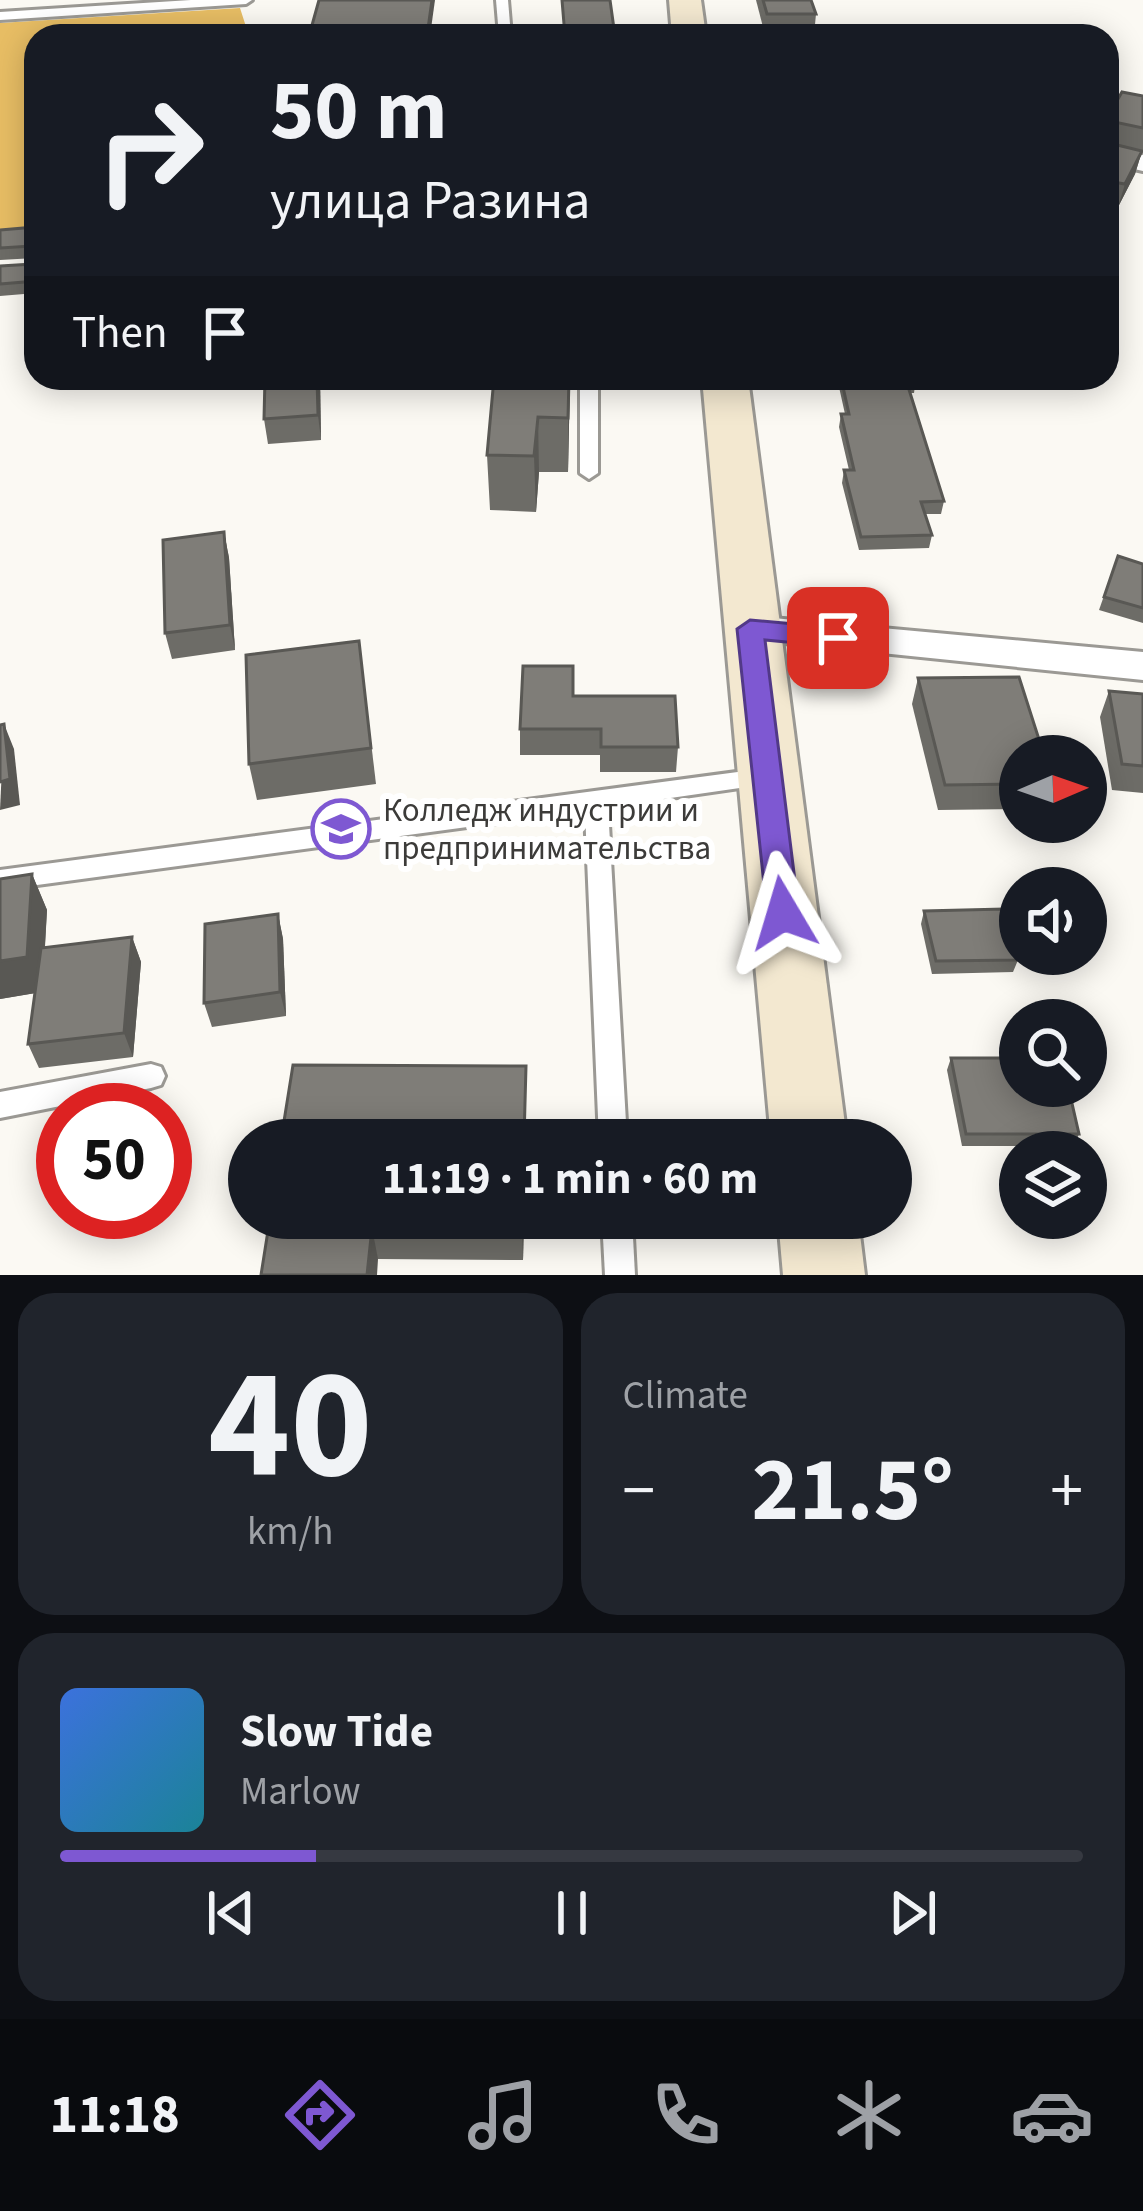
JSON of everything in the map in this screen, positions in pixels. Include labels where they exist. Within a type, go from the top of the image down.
[{"type":"main road","points":[[726,390],[807,1119]]},
{"type":"main road","points":[[820,1239],[824,1275]]},
{"type":"street","points":[[750,629],[1143,666]]},
{"type":"lane","points":[[0,16],[246,0]]},
{"type":"lane","points":[[589,390],[589,473]]},
{"type":"lane","points":[[0,880],[767,777]]},
{"type":"lane","points":[[596,802],[612,1119]]},
{"type":"lane","points":[[0,1105],[151,1076]]},
{"type":"lane","points":[[618,1239],[620,1275]]},
{"type":"shaded area","points":[[240,8],[245,24],[24,24],[24,240],[0,243],[0,23]]},
{"type":"building","points":[[319,0],[432,0],[429,24],[312,24]]},
{"type":"building","points":[[562,0],[610,0],[613,24],[564,24]]},
{"type":"building","points":[[763,0],[811,0],[816,14],[767,14]]},
{"type":"building","points":[[1122,92],[1143,96],[1143,128],[1119,123]]},
{"type":"building","points":[[1119,145],[1142,151],[1125,184],[1119,183]]},
{"type":"building","points":[[24,228],[24,246],[0,248],[0,230]]},
{"type":"building","points":[[24,265],[24,282],[0,284],[0,266]]},
{"type":"building","points":[[265,390],[317,390],[318,415],[264,419]]},
{"type":"building","points":[[493,390],[569,390],[568,418],[538,417],[534,456],[487,455]]},
{"type":"building","points":[[844,390],[909,390],[944,501],[921,502],[932,535],[861,537],[844,470],[854,470],[841,414],[849,414]]},
{"type":"building","points":[[224,532],[230,625],[165,633],[163,540]]},
{"type":"building","points":[[1118,556],[1143,564],[1143,608],[1104,597]]},
{"type":"building","points":[[359,641],[371,748],[249,764],[246,655]]},
{"type":"building","points":[[523,666],[573,666],[573,696],[675,696],[678,747],[601,747],[601,729],[520,729]]},
{"type":"building","points":[[1019,677],[1038,735],[999,735],[999,784],[945,785],[918,678]]},
{"type":"building","points":[[1109,691],[1143,694],[1143,766],[1122,764]]},
{"type":"building","points":[[4,724],[10,779],[0,782],[0,725]]},
{"type":"building","points":[[32,874],[27,957],[0,961],[0,879]]},
{"type":"building","points":[[999,909],[999,960],[936,961],[924,911]]},
{"type":"building","points":[[278,914],[280,992],[204,1003],[205,924]]},
{"type":"building","points":[[132,937],[124,1033],[28,1044],[41,948]]},
{"type":"building","points":[[951,1058],[999,1058],[999,1107],[1073,1107],[1078,1131],[999,1131],[966,1134]]},
{"type":"building","points":[[293,1065],[526,1066],[525,1119],[284,1119]]},
{"type":"building","points":[[267,1239],[371,1239],[367,1275],[261,1275]]},
{"type":"place","name":"Колледж индустрии и предпринимательства","points":[[341,829]]},
{"type":"route","points":[[783,913],[750,629],[838,638]]}]
